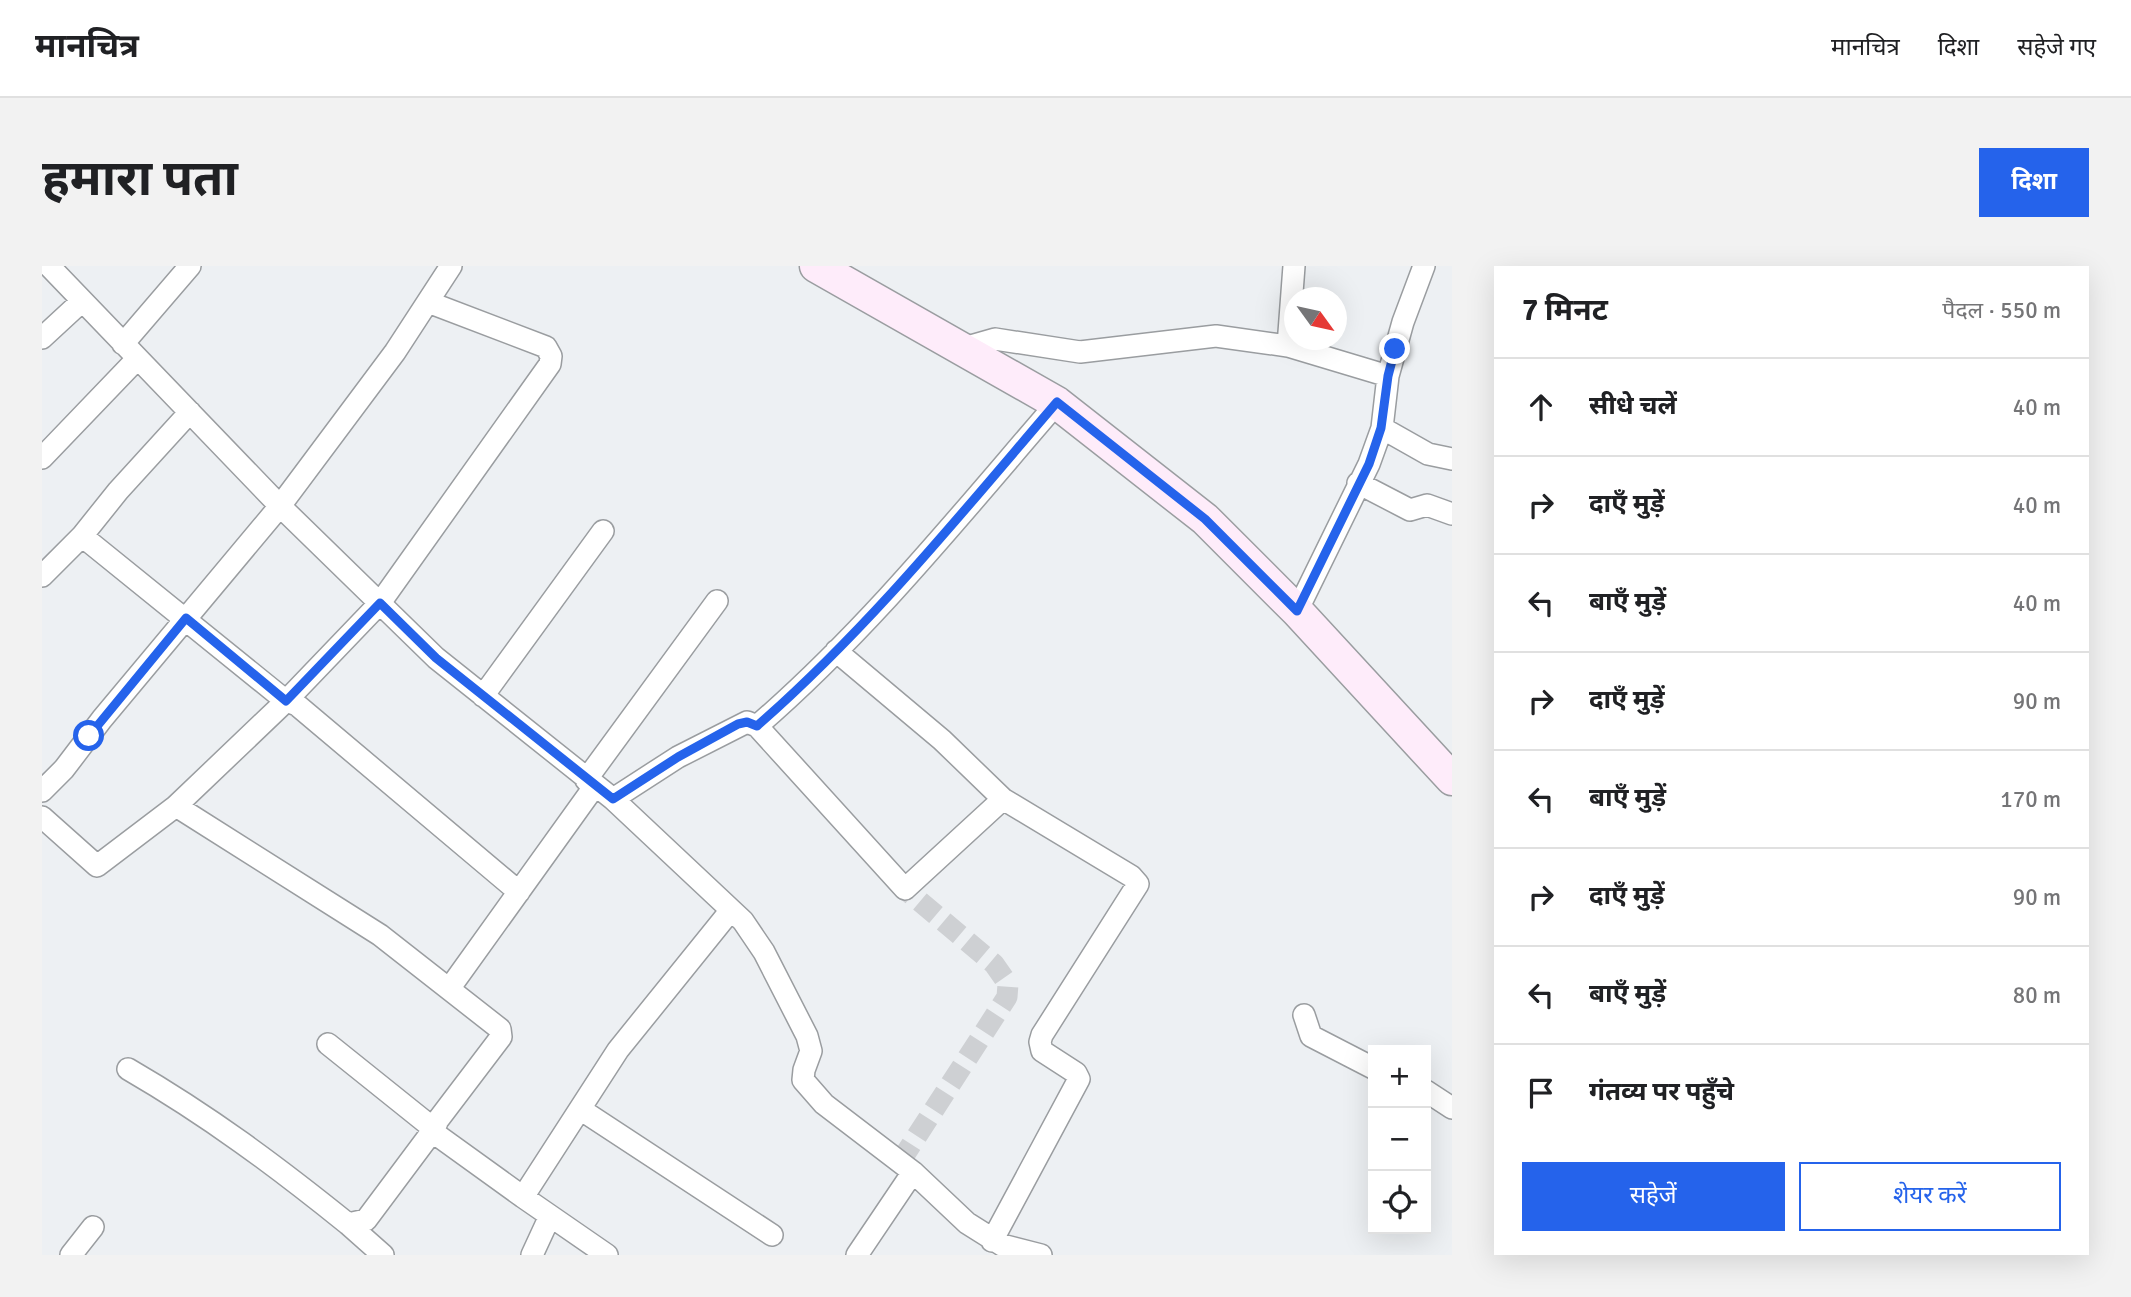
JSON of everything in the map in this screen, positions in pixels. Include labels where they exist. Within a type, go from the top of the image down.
[{"type":"street","points":[[49,266],[280,506],[436,658],[613,799],[743,921],[764,952],[807,1036],[811,1051],[803,1080],[824,1104],[913,1172],[967,1223],[992,1241],[1041,1255]]},
{"type":"street","points":[[42,458],[130,352],[190,266]]},
{"type":"street","points":[[42,791],[64,769],[280,506],[395,352],[451,266]]},
{"type":"street","points":[[816,266],[1057,402],[1205,519],[1297,611],[1452,779]]},
{"type":"street","points":[[1292,287],[1294,266]]},
{"type":"street","points":[[1297,611],[1381,428],[1388,376],[1403,323],[1424,266]]},
{"type":"street","points":[[42,338],[81,302]]},
{"type":"street","points":[[42,817],[97,866],[176,806],[286,701],[380,603],[550,364],[551,356],[546,347],[428,302]]},
{"type":"street","points":[[960,349],[995,339],[1080,352],[1216,336],[1284,345]]},
{"type":"street","points":[[1301,350],[1388,376]]},
{"type":"street","points":[[757,726],[889,597],[1057,402]]},
{"type":"street","points":[[42,576],[82,536],[118,491],[190,412]]},
{"type":"street","points":[[1381,428],[1428,454],[1452,459]]},
{"type":"street","points":[[1358,483],[1410,510],[1427,505],[1452,514]]},
{"type":"street","points":[[483,696],[603,531]]},
{"type":"street","points":[[82,536],[286,701],[297,705],[519,892]]},
{"type":"street","points":[[449,989],[519,892],[590,783],[717,601]]},
{"type":"street","points":[[836,651],[942,740],[1003,799],[1131,876],[1138,884],[1042,1035],[1042,1051],[1076,1073],[1079,1079],[992,1241]]},
{"type":"street","points":[[613,799],[678,757],[738,724],[747,722],[757,726],[905,889],[1003,799]]},
{"type":"street","points":[[176,806],[380,935],[503,1033],[366,1220],[348,1224]]},
{"type":"street","points":[[523,1198],[618,1050],[731,910]]},
{"type":"street","points":[[1304,1015],[1311,1036],[1368,1065]]},
{"type":"street","points":[[328,1044],[434,1129],[437,1135],[607,1255]]},
{"type":"street","points":[[128,1069],[202,1112],[265,1157],[383,1255]]},
{"type":"street","points":[[1431,1094],[1452,1108]]},
{"type":"street","points":[[580,1109],[772,1236]]},
{"type":"street","points":[[857,1255],[913,1172]]},
{"type":"street","points":[[532,1255],[550,1216]]},
{"type":"street","points":[[71,1255],[93,1227]]},
{"type":"tunnel","points":[[900,1162],[1007,997],[1008,984],[994,964],[905,889]]},
{"type":"route","points":[[89,736],[186,618],[286,701],[380,603],[436,658],[613,799],[678,757],[738,724],[747,722],[757,726],[796,693],[889,597],[1057,402],[1205,519],[1297,611],[1348,502],[1369,464],[1381,428],[1388,376],[1395,349]]}]
